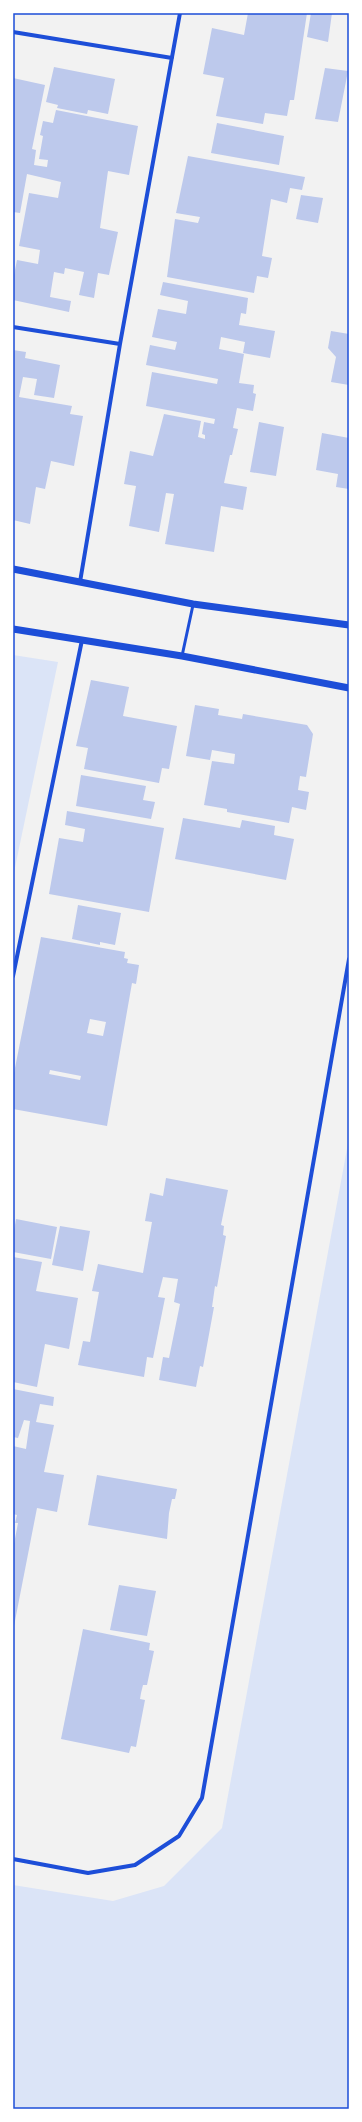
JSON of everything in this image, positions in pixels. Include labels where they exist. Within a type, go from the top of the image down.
[{"type":"street","points":[[80,583],[120,344],[180,13]]},
{"type":"street","points":[[13,32],[172,58]]},
{"type":"street","points":[[13,327],[120,344]]},
{"type":"street","points":[[13,569],[193,604],[349,625]]},
{"type":"street","points":[[13,629],[182,656],[349,688]]},
{"type":"street","points":[[13,976],[82,639]]},
{"type":"street","points":[[13,1859],[88,1873],[134,1865],[179,1836],[202,1798],[349,959]]},
{"type":"lane","points":[[182,656],[193,604]]},
{"type":"shaded area","points":[[13,655],[58,662],[13,877]]},
{"type":"shaded area","points":[[349,1138],[349,2109],[13,2109],[13,1885],[113,1901],[164,1886],[222,1828]]},
{"type":"building","points":[[248,13],[307,13],[294,100],[290,100],[287,116],[265,113],[263,124],[216,116],[224,78],[203,74],[212,28],[244,35]]},
{"type":"building","points":[[311,13],[332,13],[328,42],[307,37]]},
{"type":"building","points":[[54,67],[115,79],[108,114],[88,110],[87,114],[57,108],[58,105],[46,102]]},
{"type":"building","points":[[325,68],[348,71],[338,122],[315,119]]},
{"type":"building","points":[[13,78],[45,85],[32,149],[36,150],[34,165],[47,167],[48,160],[39,159],[43,136],[40,135],[43,121],[53,123],[56,110],[138,126],[129,175],[108,171],[100,228],[118,232],[109,275],[98,273],[94,298],[79,295],[84,272],[65,268],[64,274],[54,272],[50,297],[71,301],[69,312],[13,300],[13,280],[17,260],[38,264],[40,250],[19,246],[29,193],[58,198],[61,182],[27,174],[20,213],[13,212]]},
{"type":"building","points":[[217,123],[284,136],[279,165],[211,153]]},
{"type":"building","points":[[188,156],[305,177],[302,190],[290,188],[287,203],[271,199],[262,256],[272,258],[268,278],[257,276],[254,293],[167,277],[175,219],[198,223],[200,217],[176,213]]},
{"type":"building","points":[[301,195],[323,198],[318,223],[296,219]]},
{"type":"building","points":[[163,282],[248,298],[246,314],[241,313],[239,325],[275,331],[270,358],[243,353],[245,342],[221,337],[219,349],[244,354],[239,383],[254,385],[253,393],[256,394],[253,411],[237,408],[233,428],[238,429],[232,455],[230,455],[224,483],[247,487],[243,510],[221,506],[214,552],[165,544],[174,494],[166,493],[159,532],[129,526],[136,486],[124,484],[130,451],[153,456],[164,414],[201,421],[198,437],[205,439],[205,435],[202,434],[204,422],[214,424],[215,419],[146,406],[152,372],[217,384],[218,379],[146,365],[150,345],[175,350],[177,342],[152,337],[158,309],[186,314],[188,301],[160,295]]},
{"type":"building","points":[[331,331],[349,334],[349,385],[331,382],[336,357],[328,348]]},
{"type":"building","points":[[13,350],[26,352],[25,358],[60,365],[54,398],[34,395],[37,379],[23,377],[19,397],[72,406],[70,414],[83,416],[74,466],[51,461],[45,489],[36,487],[30,524],[13,520]]},
{"type":"building","points":[[259,422],[284,427],[276,476],[250,472]]},
{"type":"building","points":[[322,433],[349,438],[349,489],[336,487],[338,474],[316,470]]},
{"type":"building","points":[[91,680],[129,687],[123,716],[177,726],[169,769],[162,768],[159,783],[84,769],[88,748],[76,746]]},
{"type":"building","points":[[195,705],[219,709],[218,715],[242,719],[243,714],[307,725],[313,734],[306,777],[300,776],[298,790],[309,792],[306,810],[292,807],[289,823],[227,812],[227,809],[204,805],[212,761],[234,764],[235,754],[212,750],[210,760],[186,756]]},
{"type":"building","points":[[81,775],[146,786],[143,800],[155,802],[151,819],[76,806]]},
{"type":"building","points":[[67,811],[164,828],[149,912],[49,894],[59,838],[83,842],[85,829],[65,825]]},
{"type":"building","points":[[183,818],[240,828],[242,820],[275,826],[274,835],[294,839],[286,880],[175,859]]},
{"type":"building","points":[[78,905],[121,913],[115,945],[100,942],[100,945],[72,939]]},
{"type":"building","points":[[41,937],[125,952],[124,958],[128,959],[127,963],[139,965],[136,984],[132,983],[107,1126],[13,1109],[13,1078]],"holes":[[[90,1019],[106,1022],[103,1036],[87,1033]],[[50,1070],[81,1076],[80,1080],[49,1074]]]},
{"type":"building","points":[[166,1178],[228,1190],[221,1225],[224,1226],[223,1235],[226,1236],[217,1287],[215,1286],[212,1307],[214,1307],[203,1367],[200,1366],[196,1387],[159,1380],[163,1357],[169,1358],[180,1304],[174,1302],[178,1279],[163,1277],[158,1297],[165,1298],[153,1358],[147,1357],[144,1377],[78,1365],[83,1341],[90,1342],[99,1292],[92,1291],[98,1264],[143,1273],[152,1222],[145,1221],[150,1193],[163,1196]]},
{"type":"building","points":[[16,1219],[57,1227],[51,1259],[13,1252],[13,1237]]},
{"type":"building","points":[[60,1226],[90,1231],[83,1271],[52,1265]]},
{"type":"building","points":[[13,1257],[42,1262],[36,1291],[78,1298],[69,1349],[45,1344],[37,1387],[13,1382]]},
{"type":"building","points":[[13,1389],[54,1397],[53,1406],[40,1404],[36,1422],[54,1425],[44,1472],[64,1475],[57,1512],[37,1508],[14,1626],[13,1549],[18,1523],[15,1523],[17,1515],[13,1514],[13,1446],[26,1449],[30,1421],[24,1420],[18,1438],[13,1437]]},
{"type":"building","points":[[97,1475],[177,1489],[175,1499],[172,1499],[169,1513],[167,1539],[88,1525]]},
{"type":"building","points":[[119,1585],[156,1591],[147,1636],[110,1630]]},
{"type":"building","points":[[83,1629],[150,1643],[149,1650],[154,1651],[147,1685],[143,1685],[141,1693],[140,1699],[145,1700],[136,1747],[131,1746],[129,1753],[61,1739]]}]
